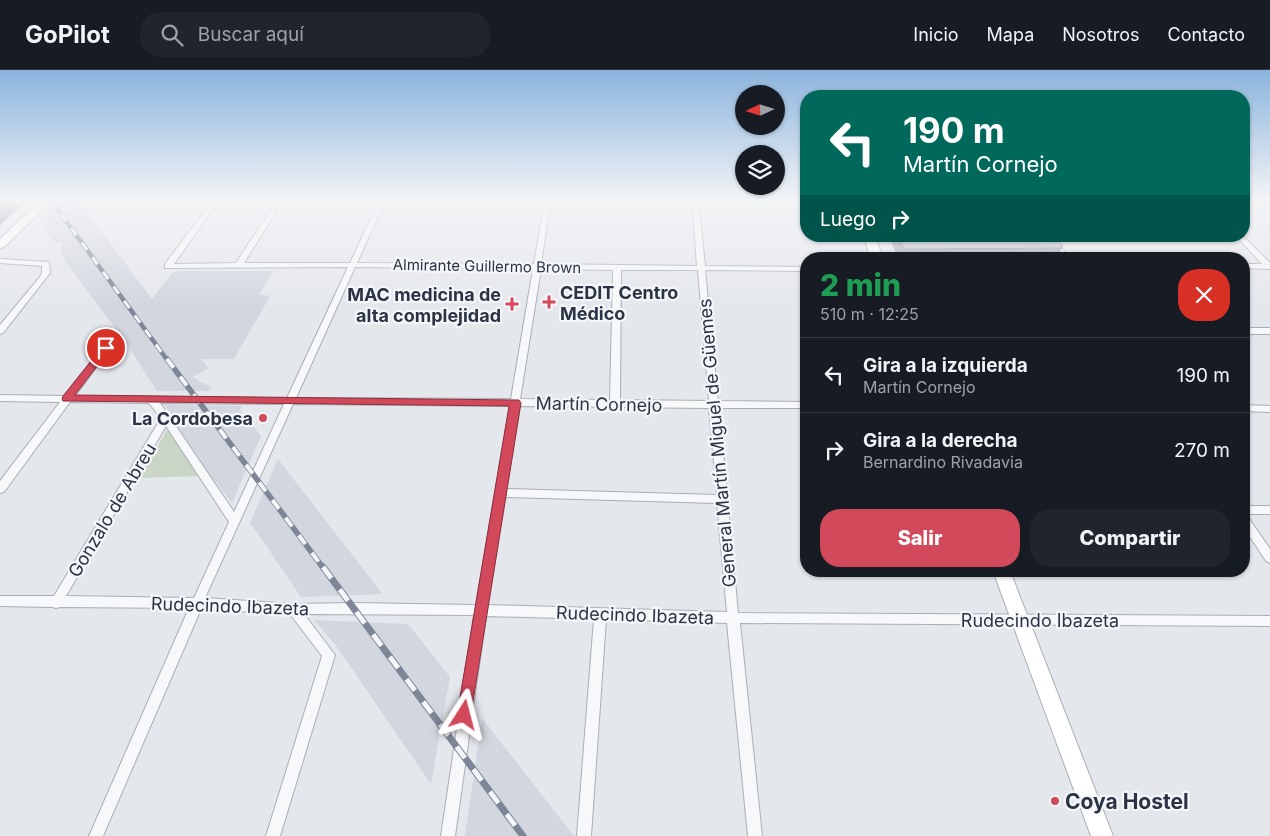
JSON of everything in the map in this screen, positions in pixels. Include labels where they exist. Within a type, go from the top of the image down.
[{"type":"main road","points":[[0,245],[10,235]]},
{"type":"main road","points":[[1003,577],[1102,836]]},
{"type":"street","name":"Almirante Guillermo Brown","points":[[191,235],[168,266],[538,266],[800,270]]},
{"type":"street","points":[[239,265],[258,235]]},
{"type":"street","points":[[96,836],[197,603],[366,235]]},
{"type":"street","points":[[448,836],[480,610],[543,235]]},
{"type":"street","name":"General Martín Miguel de Güemes","points":[[698,235],[755,836]]},
{"type":"street","points":[[1245,242],[1270,266]]},
{"type":"street","points":[[0,261],[46,264],[46,274],[0,331]]},
{"type":"street","points":[[1250,266],[1270,266]]},
{"type":"street","points":[[615,404],[618,268]]},
{"type":"street","points":[[1250,331],[1270,331]]},
{"type":"street","points":[[0,489],[116,335]]},
{"type":"street","name":"Martín Cornejo","points":[[0,398],[800,406]]},
{"type":"street","points":[[152,400],[234,521]]},
{"type":"street","points":[[1250,408],[1270,409]]},
{"type":"street","name":"Gonzalo de Abreu","points":[[56,603],[166,418]]},
{"type":"street","points":[[500,493],[722,499]]},
{"type":"street","points":[[1250,510],[1270,510]]},
{"type":"street","points":[[1250,529],[1270,558]]},
{"type":"street","name":"Rudecindo Ibazeta","points":[[0,601],[197,603],[293,610],[352,608],[480,610],[733,618],[1270,621]]},
{"type":"street","points":[[273,836],[329,655],[293,610]]},
{"type":"street","points":[[584,836],[600,614]]},
{"type":"shaded area","points":[[50,235],[104,235],[152,299],[172,273],[179,271],[273,271],[259,295],[270,296],[234,359],[201,359],[209,368],[192,377],[211,387],[209,391],[157,391],[124,340],[61,255],[62,243],[51,241],[54,237]]},
{"type":"shaded area","points":[[165,405],[242,406],[240,410],[261,436],[232,503],[189,448]]},
{"type":"shaded area","points":[[278,459],[382,594],[301,597],[252,525],[249,525]]},
{"type":"shaded area","points":[[314,620],[408,624],[450,677],[431,784],[337,647]]},
{"type":"shaded area","points":[[482,718],[570,831],[574,836],[465,836]]},
{"type":"green space","points":[[170,425],[201,476],[139,478]]},
{"type":"building","points":[[901,242],[1060,242],[1062,245],[1062,248],[904,249]]},
{"type":"railway","points":[[76,235],[168,361]]},
{"type":"railway","points":[[167,359],[324,569]]},
{"type":"railway","points":[[323,567],[523,836]]},
{"type":"place","name":"CEDIT Centro Médico","points":[[549,302]]},
{"type":"place","name":"MAC medicina de alta complejidad","points":[[512,304]]},
{"type":"place","name":"La Cordobesa","points":[[263,418]]},
{"type":"place","name":"Coya Hostel","points":[[1055,801]]},
{"type":"route","points":[[106,348],[67,399],[515,403],[464,715]]}]
